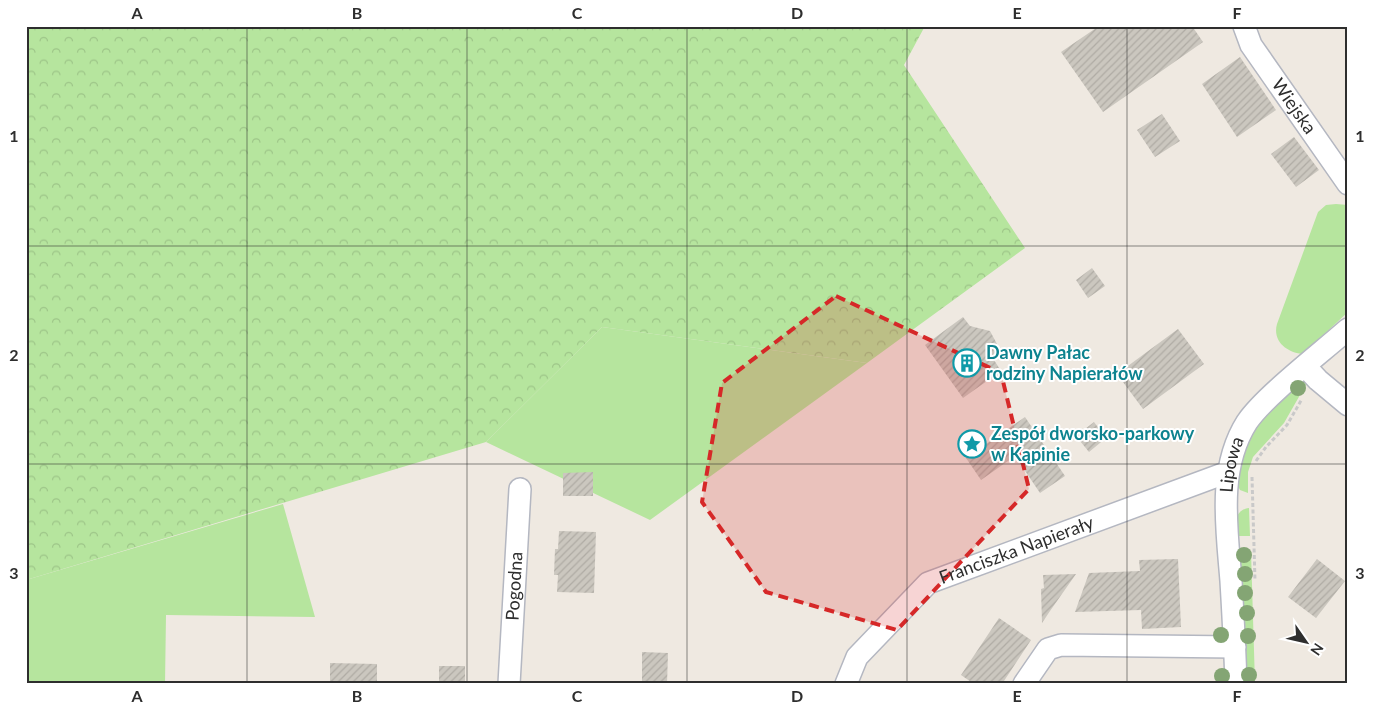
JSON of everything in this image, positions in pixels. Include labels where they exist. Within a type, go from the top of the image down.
[{"type":"street","name":"Wiejska","points":[[1244,26],[1251,45],[1348,184]]},
{"type":"street","name":"Lipowa","points":[[1236,684],[1227,511],[1228,472],[1239,437],[1258,408],[1310,371],[1348,330]]},
{"type":"street","points":[[1310,371],[1348,405]]},
{"type":"street","name":"Franciszka Napierały","points":[[846,684],[857,656],[928,583],[1228,472]]},
{"type":"street","name":"Pogodna","points":[[509,684],[520,489]]},
{"type":"street","points":[[1024,684],[1048,649],[1061,645],[1235,647]]},
{"type":"path","points":[[1254,466],[1257,458],[1287,425],[1311,382],[1310,371]]},
{"type":"path","points":[[1252,473],[1255,589]]},
{"type":"highlighted area","points":[[836,296],[1001,373],[1029,489],[897,630],[766,592],[702,502],[722,383]]},
{"type":"green space","points":[[26,26],[925,26],[904,65],[1025,248],[867,363],[602,327],[486,442],[26,580]]},
{"type":"green space","points":[[1326,205],[1348,205],[1348,312],[1303,354],[1297,353],[1287,349],[1279,341],[1276,330],[1277,324],[1318,212]]},
{"type":"green space","points":[[602,327],[867,363],[650,520],[486,442]]},
{"type":"green space","points":[[1304,381],[1308,381],[1284,423],[1253,457],[1248,472],[1248,493],[1240,490],[1238,483],[1241,462],[1261,419],[1278,401]]},
{"type":"green space","points":[[283,504],[315,617],[166,615],[165,684],[26,684],[26,580]]},
{"type":"green space","points":[[1249,508],[1250,536],[1236,536],[1238,514],[1244,509]]},
{"type":"green space","points":[[1251,551],[1255,684],[1244,684],[1238,552]]},
{"type":"building","points":[[1099,26],[1192,26],[1203,42],[1103,112],[1061,52]]},
{"type":"building","points":[[1240,57],[1276,110],[1237,137],[1202,84]]},
{"type":"building","points":[[1162,114],[1180,141],[1155,157],[1137,130]]},
{"type":"building","points":[[1294,137],[1319,170],[1296,187],[1271,154]]},
{"type":"building","points":[[1092,268],[1105,286],[1088,298],[1076,280]]},
{"type":"building","name":"Dawny Pałac rodziny Napierałów","points":[[963,317],[970,326],[990,331],[997,344],[994,360],[1001,371],[963,398],[925,345]]},
{"type":"building","points":[[1178,329],[1204,364],[1143,409],[1117,374]]},
{"type":"building","points":[[1025,417],[1065,476],[1040,493],[1015,456],[981,480],[966,458]]},
{"type":"building","points":[[1094,422],[1106,438],[1089,452],[1076,436]]},
{"type":"building","points":[[593,472],[593,496],[563,496],[563,473]]},
{"type":"building","points":[[559,531],[596,532],[594,593],[557,592],[558,575],[554,575],[555,549],[558,549]]},
{"type":"building","points":[[1178,559],[1181,627],[1142,629],[1141,610],[1075,612],[1089,573],[1140,571],[1139,560]]},
{"type":"building","points":[[1317,559],[1345,581],[1316,618],[1288,597]]},
{"type":"building","points":[[1076,574],[1042,623],[1041,589],[1044,588],[1043,575]]},
{"type":"building","points":[[999,618],[1031,640],[1002,684],[974,684],[961,675]]},
{"type":"building","points":[[642,652],[668,653],[667,684],[642,684]]},
{"type":"building","points":[[330,663],[377,664],[377,684],[330,684]]},
{"type":"building","points":[[439,666],[465,666],[465,684],[439,684]]},
{"type":"place","name":"Dawny Pałac rodziny Napierałów","points":[[967,363]]},
{"type":"place","name":"Zespół dworsko-parkowy w Kąpinie","points":[[972,444]]}]
